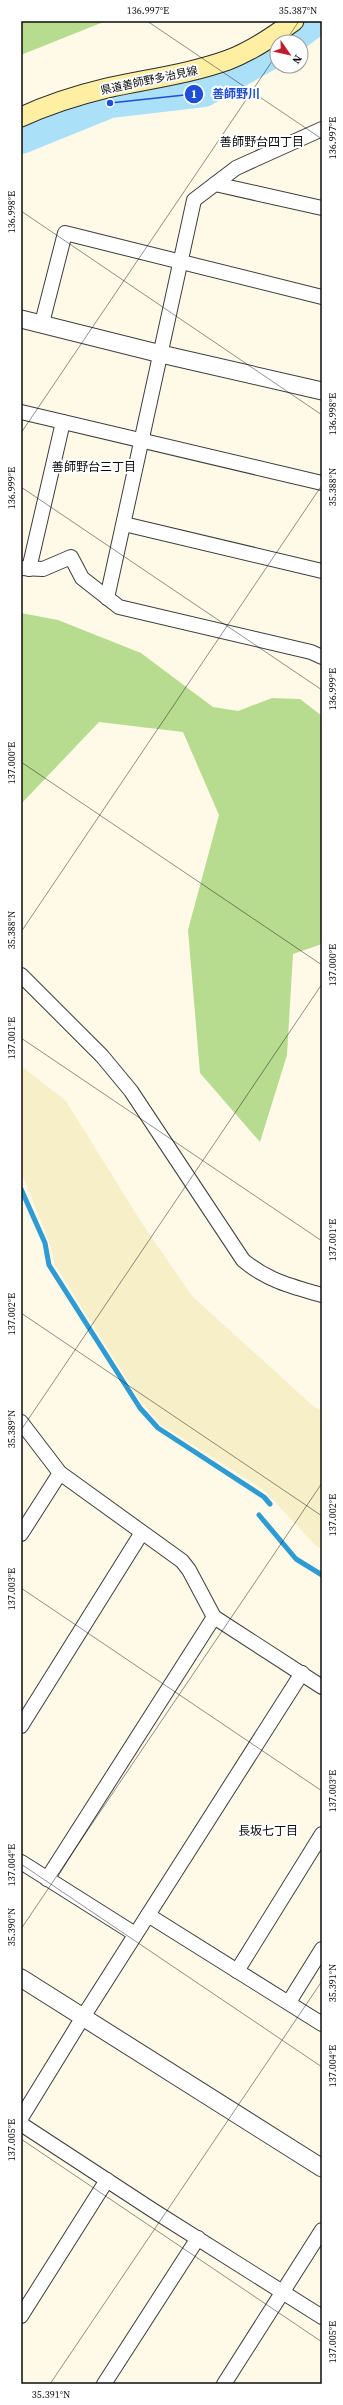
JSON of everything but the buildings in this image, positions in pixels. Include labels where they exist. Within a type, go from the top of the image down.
[{"type":"main road","name":"県道善師野多治見線","points":[[21,117],[47,105],[107,88],[189,72],[230,59],[269,39],[294,21]]},
{"type":"street","points":[[107,598],[194,200],[236,168],[322,129]]},
{"type":"street","points":[[215,184],[322,208]]},
{"type":"street","points":[[42,323],[65,233],[322,297]]},
{"type":"street","points":[[21,319],[42,323],[161,354],[322,391]]},
{"type":"street","points":[[21,412],[322,483]]},
{"type":"street","points":[[63,422],[25,569],[43,569],[72,557],[82,578],[119,607],[311,652],[322,657]]},
{"type":"street","points":[[124,524],[322,571]]},
{"type":"street","points":[[21,975],[102,1056],[132,1091],[243,1260],[253,1269],[283,1284],[322,1294]]},
{"type":"street","points":[[21,1422],[60,1473],[142,1534],[182,1561],[189,1570],[214,1617],[322,1687]]},
{"type":"street","points":[[21,1534],[60,1473]]},
{"type":"street","points":[[21,1726],[142,1534]]},
{"type":"street","points":[[48,1879],[214,1617]]},
{"type":"street","points":[[21,2118],[82,2017],[302,1674]]},
{"type":"street","points":[[237,1970],[322,1834]]},
{"type":"street","points":[[21,1862],[135,1934]]},
{"type":"street","points":[[148,1914],[322,2024]]},
{"type":"street","points":[[288,2002],[322,1949]]},
{"type":"street","points":[[21,1978],[322,2168]]},
{"type":"street","points":[[21,2124],[322,2317]]},
{"type":"street","points":[[21,2316],[107,2180]]},
{"type":"street","points":[[224,2384],[284,2292],[322,2230]]},
{"type":"street","points":[[104,2384],[198,2238]]},
{"type":"shaded area","points":[[21,1066],[66,1101],[143,1225],[192,1296],[312,1405],[322,1411],[322,1549],[316,1546],[264,1490],[160,1424],[140,1400],[55,1265],[49,1241],[21,1172]]},
{"type":"green space","points":[[21,21],[106,21],[21,55]]},
{"type":"green space","points":[[21,613],[58,620],[141,653],[213,707],[238,711],[272,698],[300,699],[322,716],[322,944],[293,954],[287,1055],[260,1142],[200,1073],[188,930],[219,815],[183,732],[99,722],[21,804]]},
{"type":"waterway","points":[[299,34],[316,21]]},
{"type":"waterway","points":[[21,139],[110,103],[204,92],[269,55]]},
{"type":"waterway","points":[[21,1189],[45,1243],[49,1265],[140,1408],[158,1428],[264,1497],[270,1504]]},
{"type":"waterway","points":[[259,1515],[296,1559],[322,1575]]},
{"type":"place","name":"善師野川","points":[[110,103]]},
{"type":"district","name":"善師野台四丁目","points":[[262,142]]},
{"type":"district","name":"善師野台三丁目","points":[[94,467]]},
{"type":"district","name":"長坂七丁目","points":[[268,1831]]}]
